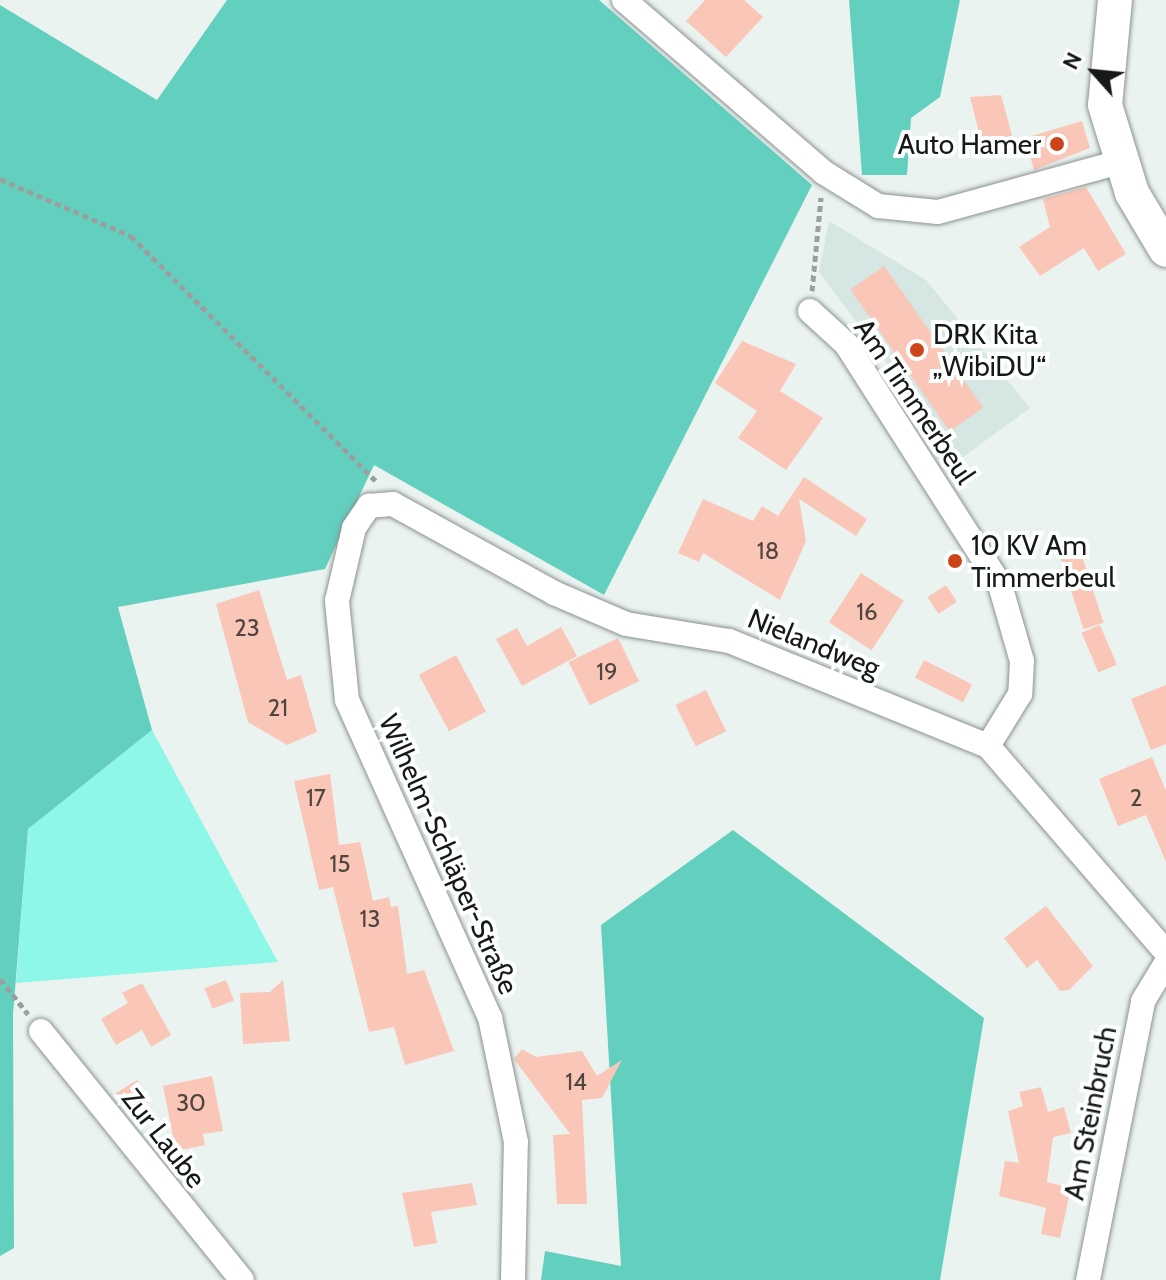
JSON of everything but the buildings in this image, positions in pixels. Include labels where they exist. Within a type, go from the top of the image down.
[{"type":"street","points":[[624,0],[823,172],[878,206],[915,213],[1120,162]]},
{"type":"street","points":[[1115,0],[1104,91],[1120,162],[1166,250]]},
{"type":"street","name":"Am Timmerbeul","points":[[810,311],[846,344],[1000,585],[1022,661],[1020,694],[988,746]]},
{"type":"street","name":"Wilhelm-Schläper-Straße","points":[[393,504],[369,506],[354,528],[337,601],[347,700],[490,1018],[516,1142],[513,1280]]},
{"type":"street","name":"Nielandweg","points":[[393,504],[554,593],[626,624],[729,641],[988,746],[1166,952]]},
{"type":"street","name":"Am Steinbruch","points":[[1088,1280],[1143,1001],[1166,963]]},
{"type":"street","name":"Zur Laube","points":[[41,1031],[242,1280]]},
{"type":"path","points":[[810,311],[823,172]]},
{"type":"path","points":[[0,179],[131,236],[355,454],[393,504]]},
{"type":"path","points":[[0,979],[41,1031]]},
{"type":"shaded area","points":[[829,221],[926,280],[1030,408],[959,460],[819,272]]},
{"type":"green space","points":[[227,0],[599,0],[812,185],[604,595],[374,465],[325,569],[118,607],[152,730],[28,829],[13,1014],[14,1248],[0,1256],[0,5],[157,100]]},
{"type":"green space","points":[[849,0],[960,0],[940,97],[911,118],[907,175],[862,175]]},
{"type":"green space","points":[[152,730],[278,962],[16,983],[28,829]]},
{"type":"green space","points":[[733,830],[984,1018],[940,1280],[541,1280],[545,1251],[621,1266],[601,925]]},
{"type":"place","name":"Auto Hamer","points":[[1057,144]]},
{"type":"place","name":"DRK Kita „WibiDU“","points":[[917,350]]},
{"type":"place","name":"10 KV Am Timmerbeul","points":[[955,561]]}]
